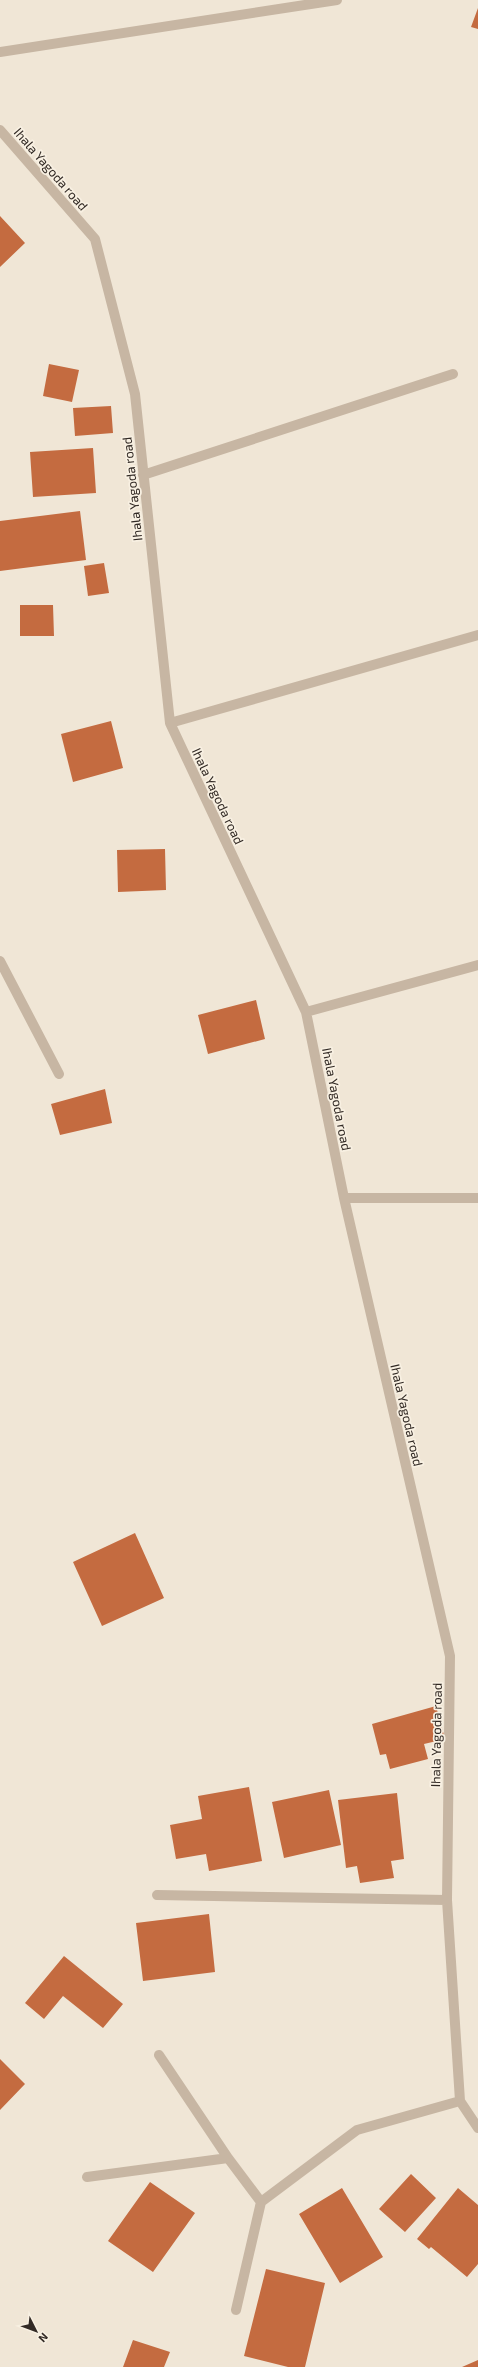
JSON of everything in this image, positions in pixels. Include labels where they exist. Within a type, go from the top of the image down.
[{"type":"street","points":[[0,52],[337,0]]},
{"type":"street","name":"Ihala Yagoda road","points":[[0,130],[96,240],[135,394],[170,723],[306,1012],[344,1198],[450,1656],[447,1900],[460,2101],[478,2128]]},
{"type":"street","points":[[143,475],[453,374]]},
{"type":"street","points":[[170,723],[478,635]]},
{"type":"street","points":[[0,961],[59,1074]]},
{"type":"street","points":[[306,1012],[478,964]]},
{"type":"street","points":[[344,1198],[478,1198]]},
{"type":"street","points":[[157,1895],[447,1900]]},
{"type":"street","points":[[159,2055],[228,2158],[261,2202]]},
{"type":"street","points":[[236,2310],[261,2202],[357,2130],[460,2101]]},
{"type":"street","points":[[87,2178],[228,2158]]},
{"type":"building","points":[[478,8],[478,29],[471,27]]},
{"type":"building","points":[[0,216],[25,243],[0,267]]},
{"type":"building","points":[[49,364],[79,370],[72,402],[43,396]]},
{"type":"building","points":[[111,406],[113,433],[75,436],[73,408]]},
{"type":"building","points":[[93,448],[96,493],[33,497],[30,452]]},
{"type":"building","points":[[80,511],[86,560],[0,571],[0,521]]},
{"type":"building","points":[[104,563],[109,593],[88,596],[84,566]]},
{"type":"building","points":[[20,605],[53,605],[54,636],[20,636]]},
{"type":"building","points":[[111,721],[123,768],[73,782],[61,734]]},
{"type":"building","points":[[165,849],[166,890],[118,892],[117,850]]},
{"type":"building","points":[[256,1000],[265,1039],[208,1054],[198,1015]]},
{"type":"building","points":[[105,1089],[112,1123],[60,1135],[51,1104]]},
{"type":"building","points":[[135,1533],[164,1598],[102,1626],[73,1562]]},
{"type":"building","points":[[436,1706],[445,1739],[424,1744],[428,1759],[390,1769],[386,1754],[380,1755],[372,1724]]},
{"type":"building","points":[[249,1787],[262,1861],[209,1871],[206,1854],[176,1859],[170,1825],[202,1819],[198,1796]]},
{"type":"building","points":[[329,1790],[341,1845],[284,1858],[272,1802]]},
{"type":"building","points":[[397,1793],[404,1859],[391,1861],[394,1878],[360,1883],[357,1866],[346,1868],[338,1800]]},
{"type":"building","points":[[209,1914],[215,1972],[143,1981],[136,1923]]},
{"type":"building","points":[[64,1956],[123,2004],[103,2028],[63,1996],[44,2019],[25,2003]]},
{"type":"building","points":[[0,2059],[25,2084],[0,2110]]},
{"type":"building","points":[[411,2174],[436,2198],[405,2232],[379,2209]]},
{"type":"building","points":[[150,2182],[195,2213],[153,2272],[108,2241]]},
{"type":"building","points":[[342,2188],[383,2257],[340,2283],[299,2214]]},
{"type":"building","points":[[458,2188],[478,2205],[478,2264],[467,2277],[431,2247],[429,2249],[417,2239]]},
{"type":"building","points":[[266,2269],[325,2283],[305,2367],[288,2367],[244,2356]]},
{"type":"building","points":[[133,2340],[170,2352],[164,2367],[123,2367]]},
{"type":"building","points":[[478,2360],[478,2367],[462,2367]]}]
